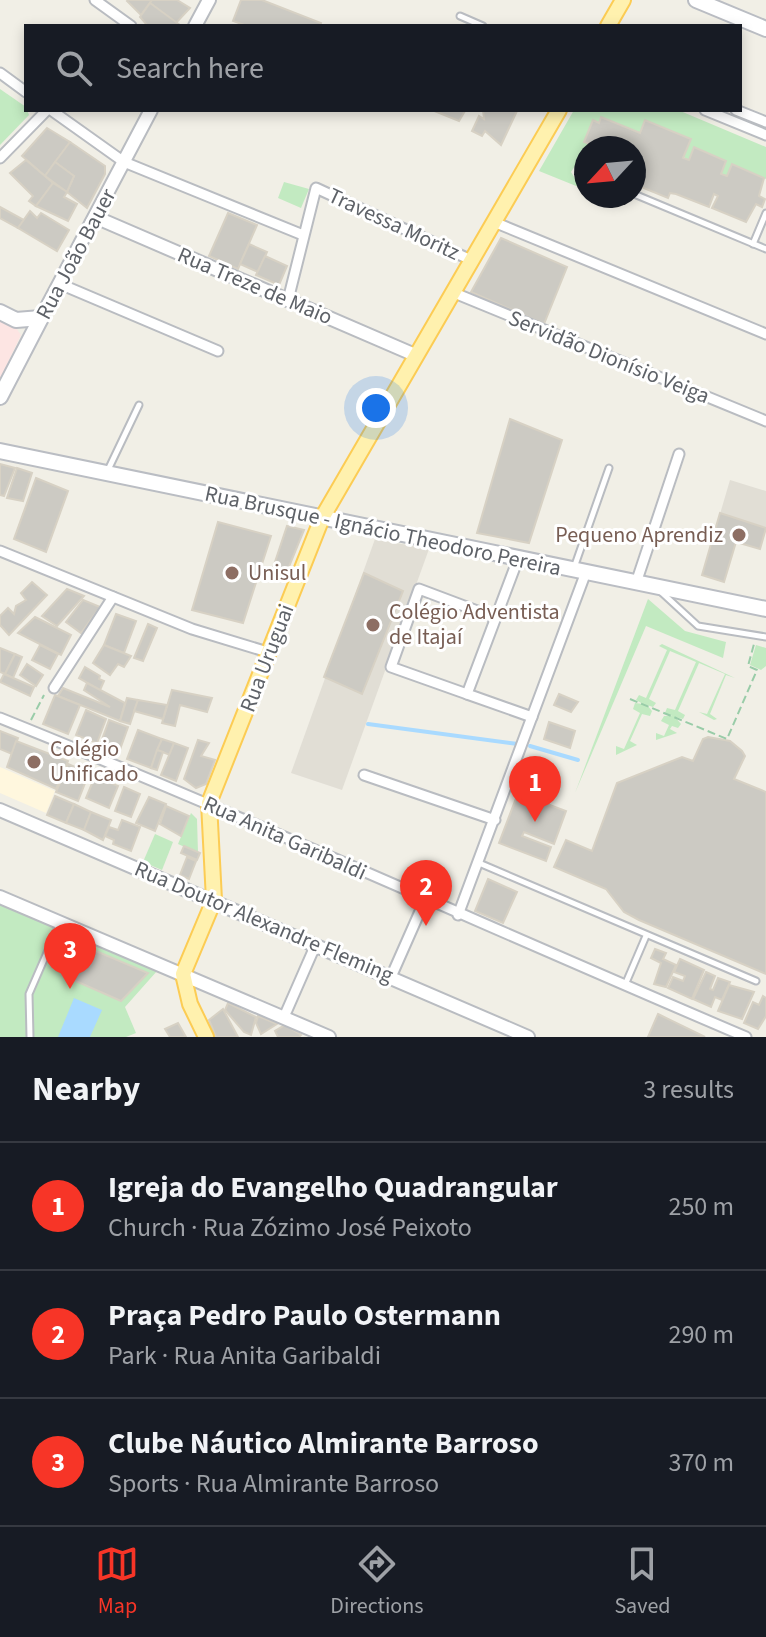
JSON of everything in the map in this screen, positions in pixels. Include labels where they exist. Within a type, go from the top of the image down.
[{"type":"main road","points":[[609,24],[623,0]]},
{"type":"main road","points":[[696,0],[766,29]]},
{"type":"main road","name":"Rua Uruguai","points":[[183,974],[214,900],[209,803],[322,518],[494,222],[553,112]]},
{"type":"main road","points":[[0,312],[16,320],[41,318]]},
{"type":"main road","name":"Rua João Bauer","points":[[0,397],[41,318]]},
{"type":"main road","points":[[16,320],[29,342]]},
{"type":"main road","name":"Rua Brusque - Ignácio Theodoro Pereira","points":[[0,451],[766,609]]},
{"type":"main road","points":[[183,974],[190,1004],[206,1037]]},
{"type":"street","points":[[95,0],[128,24]]},
{"type":"street","points":[[196,24],[209,0]]},
{"type":"street","points":[[0,73],[24,91]]},
{"type":"street","points":[[0,158],[47,112]]},
{"type":"street","points":[[52,112],[124,162],[303,235],[288,300]]},
{"type":"street","name":"Rua João Bauer","points":[[41,318],[150,112]]},
{"type":"street","points":[[710,112],[766,135]]},
{"type":"street","points":[[741,112],[766,122]]},
{"type":"street","name":"Travessa Moritz","points":[[303,235],[316,188],[471,260]]},
{"type":"street","name":"Rua Treze de Maio","points":[[95,217],[415,355]]},
{"type":"street","points":[[494,222],[766,334]]},
{"type":"street","points":[[60,284],[218,351]]},
{"type":"street","name":"Servidão Dionísio Veiga","points":[[452,292],[766,421]]},
{"type":"street","points":[[636,583],[679,454]]},
{"type":"street","points":[[0,551],[192,629],[271,653]]},
{"type":"street","points":[[467,694],[518,559]]},
{"type":"street","points":[[458,915],[532,717],[580,571]]},
{"type":"street","points":[[496,618],[419,589],[391,667],[532,717]]},
{"type":"street","points":[[54,688],[113,597]]},
{"type":"street","name":"Rua Anita Garibaldi","points":[[0,718],[209,803],[458,915],[746,1037]]},
{"type":"street","points":[[364,775],[495,820]]},
{"type":"street","name":"Rua Doutor Alexandre Fleming","points":[[0,810],[528,1037]]},
{"type":"street","points":[[0,897],[61,920],[326,1037]]},
{"type":"street","points":[[391,977],[425,900]]},
{"type":"street","points":[[284,1017],[316,944]]},
{"type":"lane","points":[[460,16],[478,24]]},
{"type":"lane","points":[[646,199],[766,249]]},
{"type":"lane","points":[[753,244],[766,213]]},
{"type":"lane","points":[[106,473],[139,405]]},
{"type":"lane","points":[[580,571],[609,468]]},
{"type":"lane","points":[[657,587],[698,626],[766,637]]},
{"type":"lane","points":[[478,862],[756,981]]},
{"type":"lane","points":[[30,1037],[29,994],[61,920]]},
{"type":"lane","points":[[625,985],[646,936]]},
{"type":"path","points":[[630,699],[727,739],[757,670],[748,666],[754,644],[741,642],[742,634]]},
{"type":"path","points":[[27,729],[40,697],[54,688]]},
{"type":"shaded area","points":[[0,320],[16,328],[21,335],[0,379]]},
{"type":"shaded area","name":"Pequeno Aprendiz","points":[[730,480],[766,491],[766,529],[760,549],[736,542],[724,582],[702,575]]},
{"type":"shaded area","name":"Colégio Adventista de Itajaí","points":[[375,539],[429,549],[342,790],[291,773]]},
{"type":"shaded area","points":[[0,767],[55,791],[46,813],[0,793]]},
{"type":"green space","points":[[0,89],[24,106],[24,112],[29,115],[0,145]]},
{"type":"green space","points":[[573,112],[683,112],[766,147],[766,179],[732,165],[727,176],[721,174],[726,161],[694,148],[689,160],[640,133],[602,117],[589,136],[574,136],[574,168],[571,172],[574,185],[539,171]]},
{"type":"green space","points":[[284,182],[309,189],[301,208],[278,198]]},
{"type":"green space","points":[[648,599],[685,631],[726,642],[723,658],[646,626],[575,793]]},
{"type":"green space","points":[[662,644],[735,678],[726,675],[710,714],[717,719],[714,720],[699,712],[707,714],[725,674],[699,663],[678,711],[685,715],[683,719],[675,717],[681,724],[678,728],[672,726],[670,729],[677,733],[656,740],[656,733],[664,736],[669,725],[661,721],[664,716],[672,716],[665,713],[667,708],[675,710],[696,662],[670,651],[649,699],[656,703],[653,707],[647,705],[652,711],[650,716],[642,714],[630,741],[637,745],[616,755],[616,746],[624,749],[640,713],[633,709],[635,703],[643,704],[636,700],[639,695],[646,698],[667,650],[659,646]]},
{"type":"green space","points":[[756,645],[766,648],[766,666],[761,670],[750,665]]},
{"type":"green space","points":[[191,813],[197,819],[198,853],[178,844]]},
{"type":"green space","points":[[155,834],[173,842],[162,870],[143,862]]},
{"type":"green space","points":[[0,905],[157,971],[125,1007],[136,1033],[126,1037],[0,1037]]},
{"type":"water","points":[[74,998],[102,1010],[90,1037],[58,1037]]},
{"type":"building","points":[[128,0],[152,0],[141,15],[127,1]]},
{"type":"building","points":[[152,0],[177,0],[190,8],[176,23],[150,3]]},
{"type":"building","points":[[241,0],[262,0],[321,23],[241,24],[233,21]]},
{"type":"building","points":[[150,3],[179,24],[146,24],[140,17]]},
{"type":"building","points":[[437,112],[464,112],[459,121]]},
{"type":"building","points":[[483,112],[517,112],[501,145],[485,131],[482,136],[472,131],[479,116],[484,119]]},
{"type":"building","points":[[601,117],[640,133],[645,120],[691,139],[683,158],[689,160],[694,147],[726,161],[721,174],[727,176],[732,164],[764,178],[759,196],[765,199],[762,207],[756,204],[746,222],[712,208],[718,196],[714,194],[709,207],[676,194],[670,193],[668,198],[646,189],[646,136],[586,136],[593,120],[599,123]]},
{"type":"building","points":[[47,128],[70,142],[45,176],[22,156]]},
{"type":"building","points":[[70,142],[105,166],[105,174],[87,208],[67,192],[74,176],[55,162]]},
{"type":"building","points":[[26,160],[53,183],[36,206],[29,201],[33,196],[10,173]]},
{"type":"building","points":[[55,162],[74,176],[67,192],[45,176]]},
{"type":"building","points":[[53,183],[67,192],[64,197],[77,204],[68,221],[36,206]]},
{"type":"building","points":[[0,207],[24,220],[18,228],[0,218]]},
{"type":"building","points":[[30,211],[37,218],[41,213],[69,230],[57,251],[18,228]]},
{"type":"building","points":[[228,213],[257,225],[238,269],[209,256]]},
{"type":"building","points":[[501,238],[567,267],[544,324],[471,292]]},
{"type":"building","points":[[249,244],[267,252],[258,272],[240,264]]},
{"type":"building","points":[[265,256],[287,266],[279,285],[256,275]]},
{"type":"building","points":[[510,419],[562,440],[529,543],[477,533]]},
{"type":"building","points":[[0,464],[15,468],[4,496],[0,495]]},
{"type":"building","points":[[17,468],[32,473],[23,501],[7,498]]},
{"type":"building","points":[[36,478],[68,491],[46,552],[14,539]]},
{"type":"building","points":[[720,513],[766,528],[760,549],[736,542],[724,582],[702,575]]},
{"type":"building","name":"Unisul","points":[[218,522],[271,536],[243,623],[192,610]]},
{"type":"building","points":[[287,526],[304,530],[284,579],[270,577]]},
{"type":"building","points":[[364,573],[403,591],[362,694],[324,677]]},
{"type":"building","points":[[32,582],[47,595],[9,635],[0,625],[0,616],[8,608],[14,614],[16,606],[26,600],[21,593]]},
{"type":"building","points":[[67,589],[84,596],[57,626],[42,616]]},
{"type":"building","points":[[83,600],[100,607],[81,633],[66,622]]},
{"type":"building","points":[[116,614],[136,621],[124,653],[104,645]]},
{"type":"building","points":[[35,617],[71,635],[61,655],[18,633]]},
{"type":"building","points":[[148,624],[157,628],[143,661],[134,658]]},
{"type":"building","points":[[40,645],[58,654],[50,669],[32,660]]},
{"type":"building","points":[[104,645],[131,656],[124,667],[118,664],[110,675],[93,663]]},
{"type":"building","points":[[0,648],[15,654],[5,674],[0,672]]},
{"type":"building","points":[[15,654],[22,657],[13,678],[5,674]]},
{"type":"building","points":[[27,664],[43,675],[36,686],[20,675]]},
{"type":"building","points":[[85,667],[104,681],[100,690],[79,678]]},
{"type":"building","points":[[4,674],[34,687],[30,696],[0,682]]},
{"type":"building","points":[[87,683],[125,703],[120,721],[58,696],[63,688],[110,707],[84,690]]},
{"type":"building","points":[[172,690],[212,698],[207,712],[180,705],[175,726],[162,723]]},
{"type":"building","points":[[559,694],[578,702],[571,712],[554,705]]},
{"type":"building","points":[[55,695],[80,705],[68,734],[43,724]]},
{"type":"building","points":[[127,698],[138,700],[130,724],[120,721]]},
{"type":"building","points":[[138,700],[167,705],[163,719],[134,711]]},
{"type":"building","points":[[86,710],[106,719],[97,743],[76,735]]},
{"type":"building","points":[[109,720],[128,727],[118,755],[99,748]]},
{"type":"building","points":[[549,722],[575,731],[570,748],[544,739]]},
{"type":"building","points":[[138,730],[162,739],[151,768],[127,759]]},
{"type":"building","points":[[0,731],[18,738],[12,754],[0,749]]},
{"type":"building","points":[[162,739],[174,743],[170,755],[157,750]]},
{"type":"building","points":[[703,739],[730,741],[742,751],[745,756],[734,779],[766,792],[766,974],[639,920],[624,912],[606,889],[554,867],[566,840],[592,851],[617,783],[682,757],[693,761]]},
{"type":"building","points":[[198,740],[209,743],[201,756],[215,760],[206,784],[196,788],[184,779]]},
{"type":"building","name":"Colégio Unificado","points":[[16,741],[68,761],[56,789],[7,767]]},
{"type":"building","points":[[174,743],[188,748],[176,781],[161,775]]},
{"type":"building","points":[[157,750],[163,752],[157,770],[151,768]]},
{"type":"building","points":[[68,764],[89,773],[78,801],[56,792]]},
{"type":"building","points":[[95,776],[118,786],[109,808],[86,798]]},
{"type":"building","points":[[124,787],[140,794],[131,817],[115,811]]},
{"type":"building","points":[[518,793],[566,811],[554,844],[524,832],[522,836],[551,847],[546,861],[499,843]]},
{"type":"building","points":[[55,796],[74,804],[66,823],[47,815]]},
{"type":"building","points":[[149,797],[166,804],[155,831],[136,823]]},
{"type":"building","points":[[74,804],[91,812],[84,830],[66,823]]},
{"type":"building","points":[[166,806],[189,816],[181,836],[160,824]]},
{"type":"building","points":[[91,812],[111,820],[103,840],[84,830]]},
{"type":"building","points":[[122,820],[140,827],[131,851],[113,844],[114,840],[105,836],[109,827],[118,830]]},
{"type":"building","points":[[184,846],[200,853],[197,860],[181,853]]},
{"type":"building","points":[[187,857],[196,861],[189,879],[180,875]]},
{"type":"building","points":[[488,879],[517,892],[503,923],[475,911]]},
{"type":"building","points":[[77,943],[148,973],[121,1001],[62,975]]},
{"type":"building","points":[[655,949],[666,953],[663,959],[676,965],[666,987],[654,984],[661,963],[651,958]]},
{"type":"building","points":[[680,959],[704,970],[692,999],[668,988],[673,977],[683,981],[685,976],[674,972]]},
{"type":"building","points":[[706,972],[715,976],[710,989],[713,990],[718,978],[730,982],[722,1000],[715,997],[711,1007],[693,999]]},
{"type":"building","points":[[729,985],[754,992],[742,1019],[718,1011]]},
{"type":"building","points":[[763,996],[766,998],[766,1016],[758,1029],[744,1023],[753,1002],[759,1005]]},
{"type":"building","points":[[228,1003],[256,1017],[251,1035],[244,1032],[225,1010]]},
{"type":"building","points":[[223,1009],[238,1037],[216,1037],[209,1020]]},
{"type":"building","points":[[658,1014],[705,1037],[648,1037]]},
{"type":"building","points":[[258,1016],[277,1024],[261,1034],[256,1023]]},
{"type":"building","points":[[178,1023],[186,1037],[170,1037],[165,1029]]},
{"type":"building","points":[[285,1025],[301,1035],[278,1037],[275,1031]]},
{"type":"waterway","points":[[368,724],[518,744]]},
{"type":"waterway","points":[[530,746],[578,760]]},
{"type":"place","name":"Pequeno Aprendiz","points":[[739,535]]},
{"type":"place","name":"Unisul","points":[[232,573]]},
{"type":"place","name":"Colégio Adventista de Itajaí","points":[[373,625]]},
{"type":"place","name":"Colégio Unificado","points":[[34,762]]},
{"type":"place","name":"Igreja do Evangelho Quadrangular","points":[[535,822]]},
{"type":"place","name":"Praça Pedro Paulo Ostermann","points":[[426,926]]},
{"type":"place","name":"Clube Náutico Almirante Barroso","points":[[70,989]]}]
